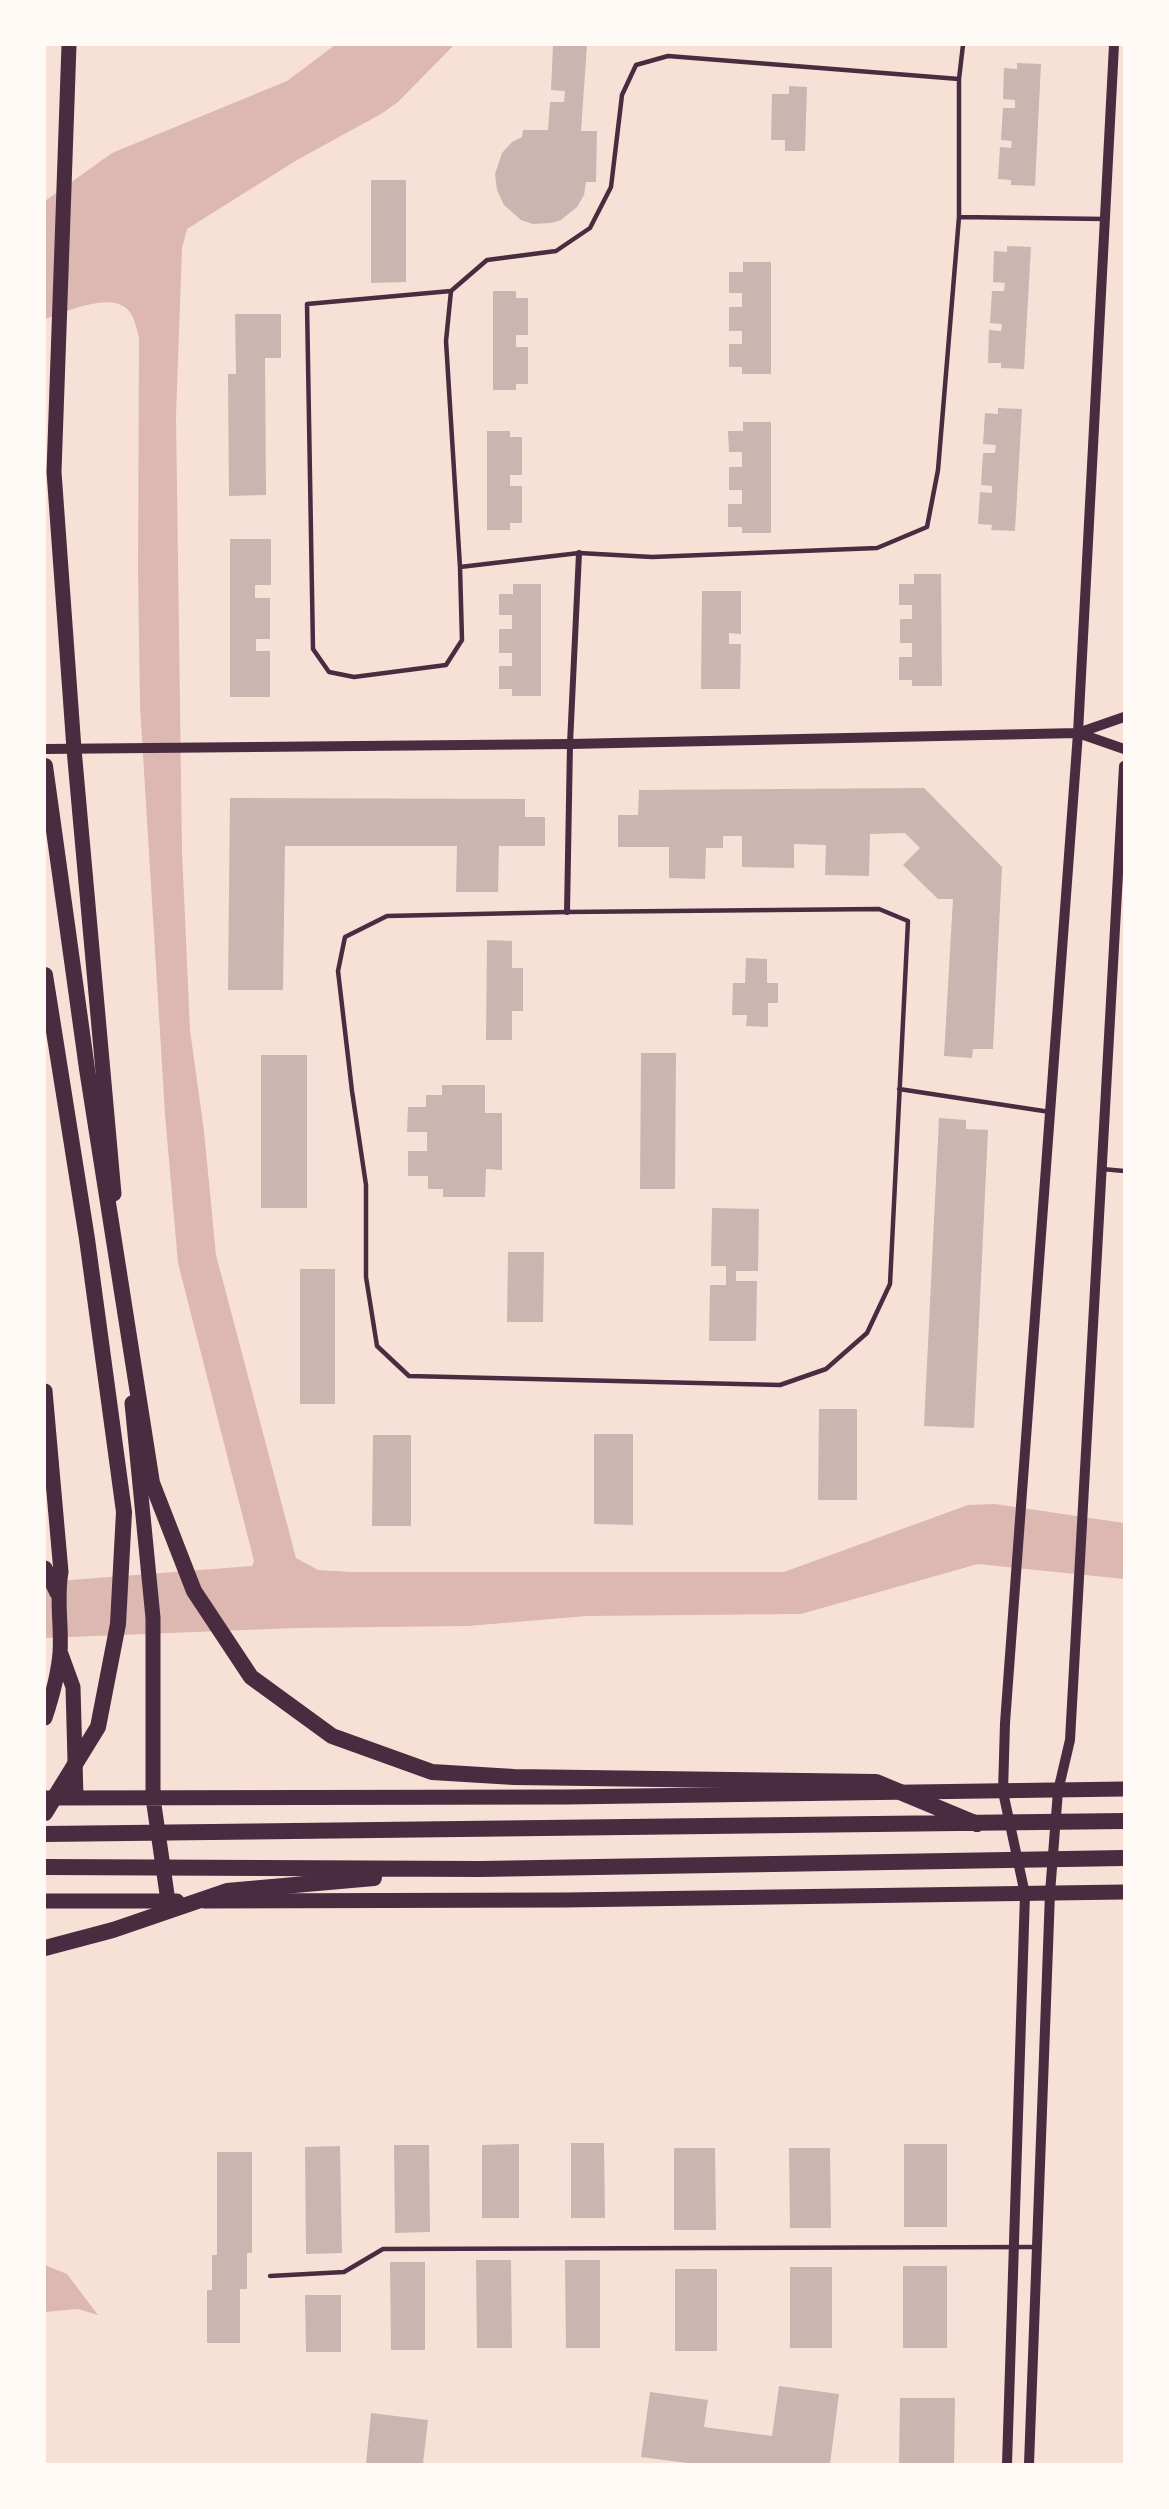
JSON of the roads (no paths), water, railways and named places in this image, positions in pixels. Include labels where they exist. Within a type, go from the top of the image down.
[{"type":"highway","points":[[45,766],[87,1068],[152,1483],[194,1591],[250,1677],[332,1736],[432,1772],[514,1777],[876,1782],[977,1824]]},
{"type":"highway","points":[[45,975],[87,1239],[124,1512],[118,1624],[98,1727],[45,1812]]},
{"type":"highway","points":[[45,1834],[1124,1821]]},
{"type":"highway","points":[[45,1867],[480,1869],[1124,1858]]},
{"type":"highway","points":[[45,1948],[113,1930],[227,1891],[480,1869]]},
{"type":"main road","points":[[69,45],[54,472],[74,749],[153,1618],[153,1798],[168,1901]]},
{"type":"main road","points":[[45,1390],[61,1572],[57,1593],[60,1652],[54,1690],[45,1718]]},
{"type":"main road","points":[[45,1568],[57,1593]]},
{"type":"main road","points":[[60,1652],[73,1687],[76,1798]]},
{"type":"main road","points":[[45,1798],[566,1797],[1124,1789]]},
{"type":"main road","points":[[45,1901],[565,1900],[1124,1892]]},
{"type":"street","points":[[1007,2464],[1025,1894],[1004,1792],[1005,1723],[1078,733],[1114,45]]},
{"type":"street","points":[[567,912],[570,744],[579,553]]},
{"type":"street","points":[[45,749],[570,744],[1078,733],[1124,717]]},
{"type":"street","points":[[1078,733],[1124,749]]},
{"type":"street","points":[[1029,2464],[1050,1893],[1059,1791],[1070,1740],[1124,766]]},
{"type":"lane","points":[[460,567],[579,553],[652,557],[876,548],[927,527],[938,470],[959,217],[959,79],[963,45]]},
{"type":"lane","points":[[451,291],[446,341],[460,567],[462,640],[446,665],[354,677],[329,672],[313,649],[306,304],[451,291],[487,260],[556,251],[590,228],[611,187],[622,95],[636,65],[668,56],[959,79]]},
{"type":"lane","points":[[959,217],[1105,219]]},
{"type":"lane","points":[[879,909],[908,921],[890,1284],[867,1333],[826,1369],[780,1385],[409,1376],[378,1346],[366,1277],[366,1185],[338,972],[345,937],[387,916],[567,912],[879,909]]},
{"type":"lane","points":[[899,1089],[1050,1112]]},
{"type":"lane","points":[[1102,1169],[1124,1171]]},
{"type":"lane","points":[[270,2276],[344,2272],[383,2249],[1037,2247]]}]
